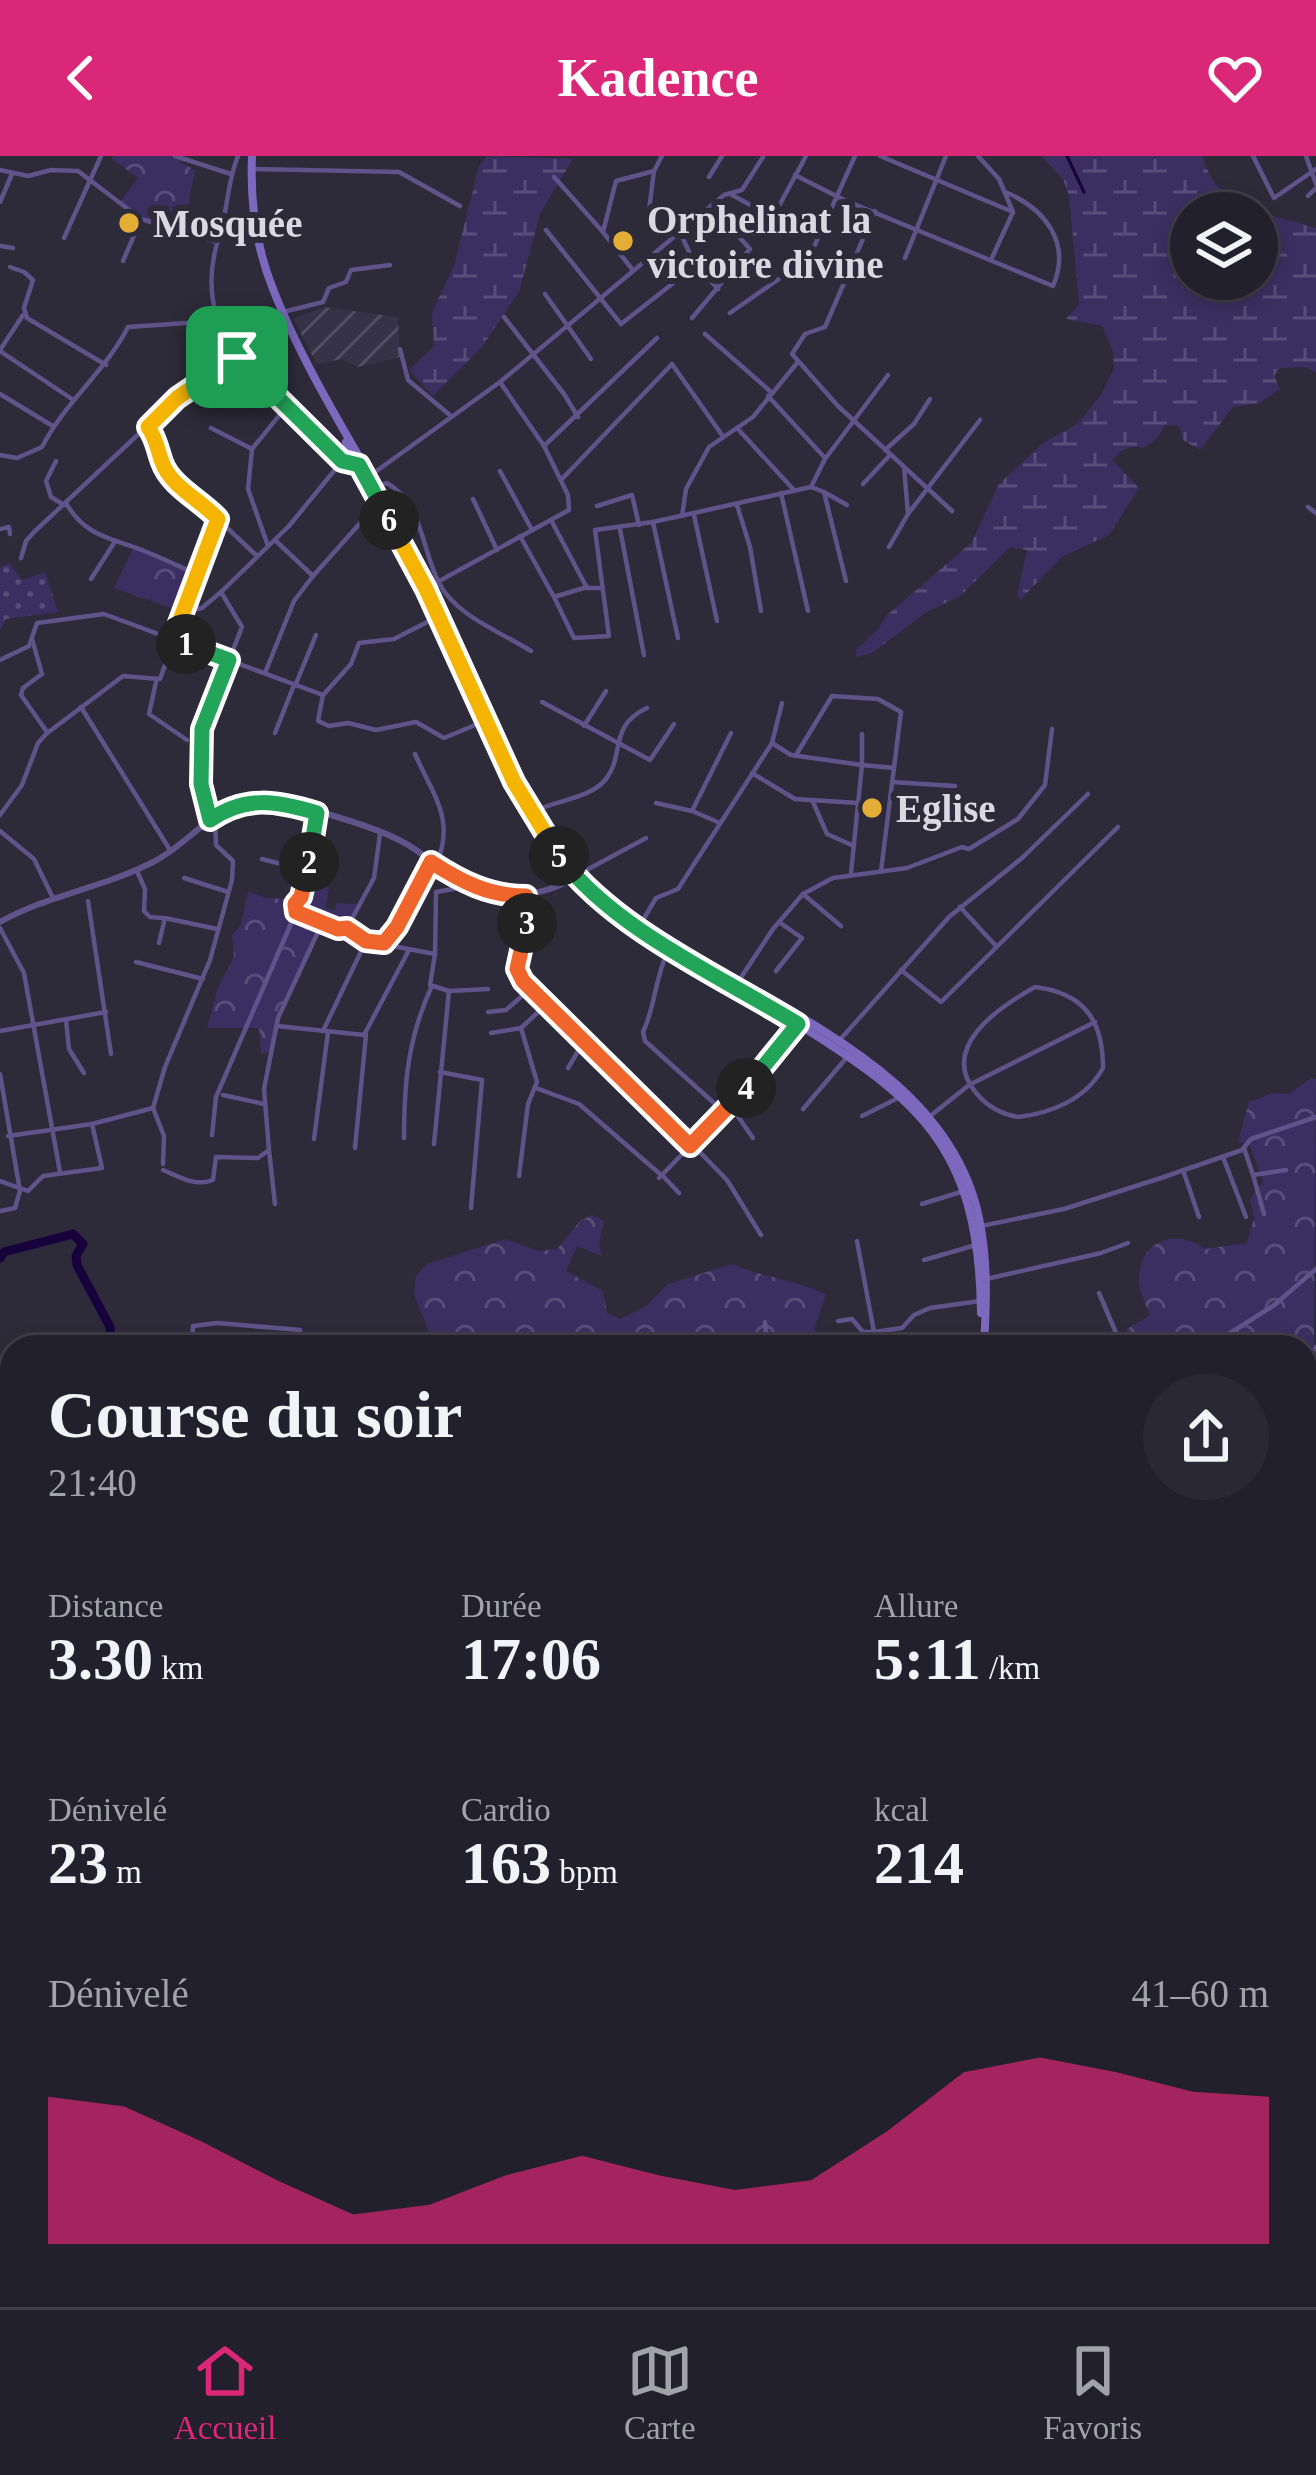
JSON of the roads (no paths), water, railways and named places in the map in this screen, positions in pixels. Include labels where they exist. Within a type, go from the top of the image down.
[{"type":"main road","points":[[246,156],[260,250],[284,312],[439,616],[531,814],[564,863],[642,927],[838,1042],[898,1083],[929,1117],[959,1163],[981,1226],[986,1279],[983,1335]]},
{"type":"main road","points":[[246,156],[250,229],[269,292],[359,465],[434,583],[537,810],[585,887],[848,1055],[902,1096],[944,1148],[964,1191],[977,1244],[982,1335]]},
{"type":"street","points":[[51,170],[54,156]]},
{"type":"street","points":[[64,238],[101,156]]},
{"type":"street","points":[[176,156],[231,174]]},
{"type":"street","points":[[246,156],[231,174],[211,262],[214,321],[237,357],[286,407],[342,461],[359,465]]},
{"type":"street","points":[[649,210],[654,171],[662,156]]},
{"type":"street","points":[[709,177],[722,156]]},
{"type":"street","points":[[732,195],[773,217],[806,156]]},
{"type":"street","points":[[730,313],[809,258],[855,156]]},
{"type":"street","points":[[880,156],[1013,212]]},
{"type":"street","points":[[905,258],[946,156]]},
{"type":"street","points":[[979,156],[1013,212],[991,260]]},
{"type":"street","points":[[986,162],[992,156]]},
{"type":"street","points":[[1253,156],[1274,198],[1314,171]]},
{"type":"street","points":[[1306,156],[1316,186],[1308,196]]},
{"type":"street","points":[[265,673],[294,601],[370,512],[365,488],[370,481],[500,382],[710,206],[742,190],[763,157]]},
{"type":"street","points":[[0,170],[28,176],[71,169],[92,179],[141,219],[217,242]]},
{"type":"street","points":[[251,169],[399,172],[460,206]]},
{"type":"street","points":[[603,232],[616,181],[654,171]]},
{"type":"street","points":[[0,202],[12,174]]},
{"type":"street","points":[[795,175],[1053,286],[1060,270],[1059,255],[1043,214],[1004,192]]},
{"type":"street","points":[[554,177],[633,271]]},
{"type":"street","points":[[692,318],[750,249],[710,206]]},
{"type":"street","points":[[875,211],[825,327],[807,332],[792,350],[798,363],[853,420],[952,511]]},
{"type":"street","points":[[123,261],[141,219]]},
{"type":"street","points":[[545,230],[625,325],[695,266]]},
{"type":"street","points":[[680,232],[695,266],[718,289]]},
{"type":"street","points":[[0,246],[13,248]]},
{"type":"street","points":[[284,312],[322,302],[329,288],[346,282],[351,270],[390,265]]},
{"type":"street","points":[[10,267],[33,280],[24,314],[0,351],[72,399]]},
{"type":"street","points":[[545,294],[592,359]]},
{"type":"street","points":[[24,314],[74,350],[106,365]]},
{"type":"street","points":[[504,317],[578,417]]},
{"type":"street","points":[[0,394],[50,426],[106,365],[128,327],[214,321]]},
{"type":"street","points":[[705,334],[769,394],[825,459]]},
{"type":"street","points":[[544,446],[657,338]]},
{"type":"street","points":[[400,349],[408,380],[451,416]]},
{"type":"street","points":[[21,558],[26,541],[177,398],[237,357]]},
{"type":"street","points":[[682,516],[686,489],[710,446],[753,417],[798,363]]},
{"type":"street","points":[[561,480],[672,364],[722,435]]},
{"type":"street","points":[[811,487],[825,459],[887,375]]},
{"type":"street","points":[[434,583],[569,511],[568,495],[544,446],[500,382]]},
{"type":"street","points":[[863,484],[930,399]]},
{"type":"street","points":[[268,546],[248,489],[252,449],[286,407]]},
{"type":"street","points":[[889,547],[908,514],[980,420]]},
{"type":"street","points":[[0,455],[17,458],[42,448],[55,421]]},
{"type":"street","points":[[148,427],[160,446],[163,464],[182,488],[257,556]]},
{"type":"street","points":[[212,428],[252,449]]},
{"type":"street","points":[[737,428],[793,489]]},
{"type":"street","points":[[56,461],[46,481],[51,497],[114,543],[195,574]]},
{"type":"street","points":[[182,612],[202,608],[220,592],[274,540],[342,461]]},
{"type":"street","points":[[904,467],[908,514]]},
{"type":"street","points":[[500,471],[532,530]]},
{"type":"street","points":[[370,481],[397,489],[422,529],[434,583],[474,618],[531,651]]},
{"type":"street","points":[[520,536],[574,638],[609,637],[595,530],[620,529],[811,487],[848,505]]},
{"type":"street","points":[[824,492],[846,581]]},
{"type":"street","points":[[781,493],[808,611]]},
{"type":"street","points":[[597,506],[632,496],[639,525]]},
{"type":"street","points":[[473,499],[497,550]]},
{"type":"street","points":[[737,504],[761,611]]},
{"type":"street","points":[[1308,507],[1316,513]]},
{"type":"street","points":[[693,513],[718,621]]},
{"type":"street","points":[[187,740],[149,715],[218,519]]},
{"type":"street","points":[[551,520],[587,587]]},
{"type":"street","points":[[653,522],[678,638]]},
{"type":"street","points":[[0,529],[9,527],[10,534]]},
{"type":"street","points":[[620,529],[644,655]]},
{"type":"street","points":[[274,540],[313,577]]},
{"type":"street","points":[[92,580],[114,543]]},
{"type":"street","points":[[554,597],[587,587],[602,588]]},
{"type":"street","points":[[220,592],[242,627],[202,729],[201,784],[216,845],[233,860],[203,979],[194,992],[153,1108],[164,1136],[163,1167],[191,1182],[213,1180],[216,1157],[258,1158],[269,1150]]},
{"type":"street","points":[[0,660],[27,648],[38,623],[97,614],[323,694]]},
{"type":"street","points":[[439,616],[394,638],[359,643],[350,664],[323,694],[319,722],[376,730],[416,722],[444,738],[487,720]]},
{"type":"street","points":[[275,733],[316,635]]},
{"type":"street","points":[[32,639],[42,674],[21,695],[48,733]]},
{"type":"street","points":[[0,815],[22,785],[38,743],[48,733],[122,676],[157,682]]},
{"type":"street","points":[[584,726],[606,691]]},
{"type":"street","points":[[796,755],[832,696],[878,699],[901,712],[881,871]]},
{"type":"street","points":[[542,702],[650,760],[674,724]]},
{"type":"street","points":[[688,971],[642,927],[656,898],[678,889],[772,742],[782,703]]},
{"type":"street","points":[[81,707],[171,851]]},
{"type":"street","points":[[537,810],[601,785],[610,775],[617,740],[636,713],[647,708]]},
{"type":"street","points":[[738,982],[803,894],[833,878],[907,868],[969,849],[1018,819],[1045,785],[1052,729]]},
{"type":"street","points":[[692,811],[731,733]]},
{"type":"street","points":[[851,874],[862,734]]},
{"type":"street","points":[[772,742],[796,755],[894,768]]},
{"type":"street","points":[[384,943],[447,841],[446,826],[415,754]]},
{"type":"street","points":[[752,773],[795,800],[858,803]]},
{"type":"street","points":[[892,782],[955,786]]},
{"type":"street","points":[[838,1042],[960,908],[1022,859],[1088,794]]},
{"type":"street","points":[[60,1172],[24,973],[0,925],[53,898],[136,869],[242,803],[259,801],[317,813],[401,840],[470,886],[506,896],[526,896],[560,884],[646,838]]},
{"type":"street","points":[[813,802],[827,835],[854,846]]},
{"type":"street","points":[[656,803],[720,823]]},
{"type":"street","points":[[301,897],[317,813]]},
{"type":"street","points":[[901,970],[941,1002],[1118,827]]},
{"type":"street","points":[[0,831],[34,859],[53,898]]},
{"type":"street","points":[[346,929],[374,878],[380,834]]},
{"type":"street","points":[[262,859],[308,872]]},
{"type":"street","points":[[560,884],[564,863]]},
{"type":"street","points":[[136,869],[145,889],[144,910],[154,919],[217,929]]},
{"type":"street","points":[[184,878],[228,892]]},
{"type":"street","points":[[212,1135],[216,1097],[296,912],[296,899],[326,883]]},
{"type":"street","points":[[560,884],[585,887]]},
{"type":"street","points":[[404,1138],[404,1076],[413,1032],[431,988],[436,892],[470,886]]},
{"type":"street","points":[[803,894],[841,926]]},
{"type":"street","points":[[526,896],[527,922],[517,969],[530,989],[727,1180],[761,1235]]},
{"type":"street","points":[[88,901],[111,1054]]},
{"type":"street","points":[[960,908],[996,946]]},
{"type":"street","points":[[296,912],[366,941],[435,954]]},
{"type":"street","points":[[158,943],[165,918]]},
{"type":"street","points":[[776,971],[802,938],[779,922]]},
{"type":"street","points":[[275,1204],[263,1088],[277,1026],[292,981],[318,932],[346,929]]},
{"type":"street","points":[[314,1138],[326,1032],[366,941]]},
{"type":"street","points":[[355,1148],[366,1032],[409,950]]},
{"type":"street","points":[[667,952],[655,982],[645,1041],[724,1112]]},
{"type":"street","points":[[136,962],[203,979]]},
{"type":"street","points":[[1035,987],[1069,995],[1096,1022],[1103,1068],[1088,1091],[1071,1101],[1018,1117],[995,1109],[969,1085],[963,1056],[967,1045],[993,1016],[1035,987]]},
{"type":"street","points":[[431,988],[488,989]]},
{"type":"street","points":[[488,1012],[506,1010],[530,989]]},
{"type":"street","points":[[434,1144],[449,991]]},
{"type":"street","points":[[491,1033],[521,1028],[548,1002]]},
{"type":"street","points":[[0,1031],[106,1012]]},
{"type":"street","points":[[66,1021],[69,1049],[84,1073]]},
{"type":"street","points":[[929,1117],[969,1085],[1096,1022]]},
{"type":"street","points":[[660,1176],[724,1112],[798,1024]]},
{"type":"street","points":[[277,1026],[354,1037],[366,1032]]},
{"type":"street","points":[[519,1176],[527,1104],[536,1088],[521,1028]]},
{"type":"street","points":[[568,1068],[583,1043]]},
{"type":"street","points":[[803,1109],[848,1055]]},
{"type":"street","points":[[440,1072],[482,1079],[471,1208]]},
{"type":"street","points":[[0,1075],[20,1190],[15,1208],[0,1211]]},
{"type":"street","points":[[536,1088],[579,1105],[679,1193]]},
{"type":"street","points":[[220,1095],[264,1105]]},
{"type":"street","points":[[862,1115],[902,1096]]},
{"type":"street","points":[[730,1105],[753,1138]]},
{"type":"street","points":[[8,1136],[92,1124],[153,1108]]},
{"type":"street","points":[[981,1226],[1064,1209],[1223,1157],[1244,1148],[1251,1139],[1316,1117]]},
{"type":"street","points":[[0,1181],[28,1191],[43,1177],[102,1168],[92,1124]]},
{"type":"street","points":[[1244,1148],[1264,1214]]},
{"type":"street","points":[[1223,1157],[1246,1217]]},
{"type":"street","points":[[1183,1170],[1199,1217]]},
{"type":"street","points":[[1253,1175],[1286,1170]]},
{"type":"street","points":[[922,1204],[964,1191]]},
{"type":"street","points":[[857,1241],[874,1332]]},
{"type":"street","points":[[986,1279],[1129,1243]]},
{"type":"street","points":[[923,1260],[977,1244]]},
{"type":"street","points":[[1227,1335],[1274,1306],[1316,1269]]},
{"type":"street","points":[[1099,1293],[1117,1335]]},
{"type":"street","points":[[838,1321],[852,1319],[863,1332],[874,1332],[902,1328],[914,1315],[931,1308],[980,1301]]},
{"type":"street","points":[[765,1322],[766,1335]]},
{"type":"street","points":[[193,1335],[194,1326],[217,1323],[299,1330],[300,1335]]},
{"type":"waterway","points":[[1067,156],[1084,192]]},
{"type":"waterway","points":[[0,1258],[4,1252],[73,1234],[83,1244],[77,1265],[111,1335]]},
{"type":"place","name":"Mosquée","points":[[129,223]]},
{"type":"place","name":"Orphelinat la victoire divine","points":[[623,241]]},
{"type":"place","name":"Eglise","points":[[872,808]]}]
